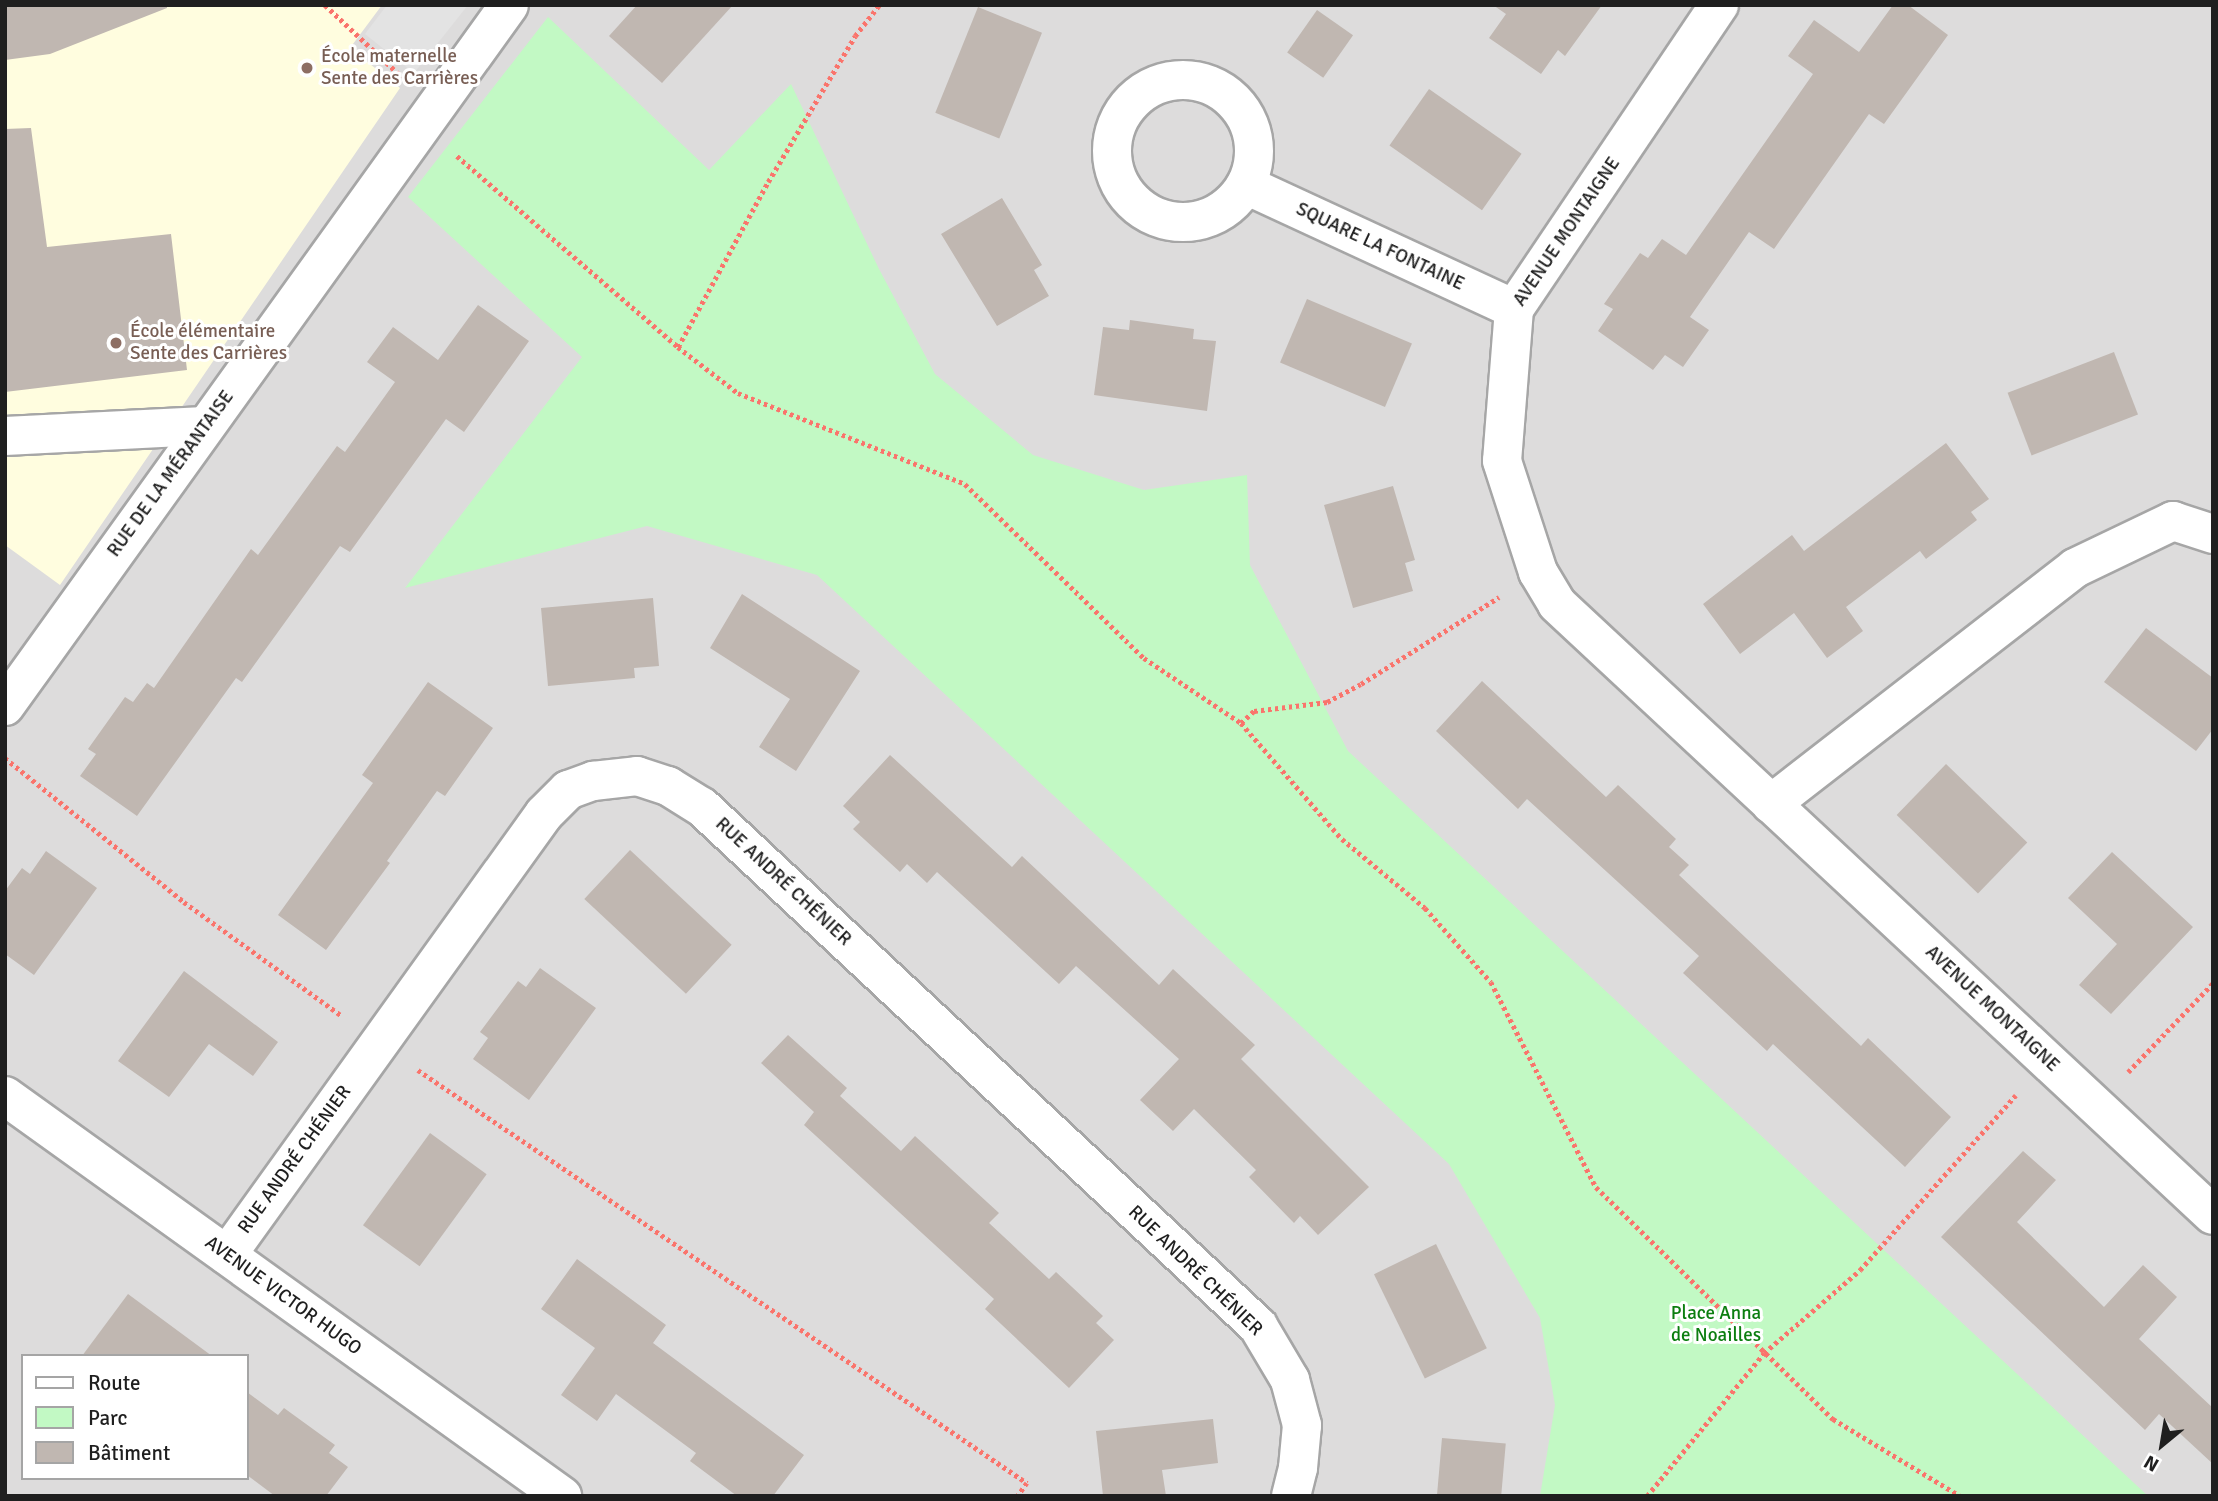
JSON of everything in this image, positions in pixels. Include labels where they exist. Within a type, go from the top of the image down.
[{"type":"street","name":"RUE DE LA MÉRANTAISE","points":[[5,706],[509,5]]},
{"type":"street","name":"AVENUE MONTAIGNE","points":[[1719,5],[1514,309],[1502,461],[1538,572],[1557,604],[2213,1215]]},
{"type":"street","name":"SQUARE LA FONTAINE","points":[[1245,185],[1514,309]]},
{"type":"street","points":[[5,436],[205,426]]},
{"type":"street","points":[[1771,804],[2076,568],[2173,521],[2213,534]]},
{"type":"street","name":"RUE ANDRÉ CHÉNIER","points":[[227,1255],[544,814],[568,790],[593,781],[637,776],[668,786],[702,807],[1258,1326],[1290,1380],[1302,1425],[1298,1468],[1291,1496]]},
{"type":"street","name":"AVENUE VICTOR HUGO","points":[[5,1096],[562,1496]]},
{"type":"path","points":[[325,5],[403,78]]},
{"type":"path","points":[[678,347],[768,182],[855,36],[879,5]]},
{"type":"path","points":[[414,135],[447,148],[678,347],[738,393],[965,484],[1144,658],[1241,723],[1342,839],[1425,908],[1492,982],[1596,1187],[1833,1419],[1960,1496]]},
{"type":"path","points":[[1241,723],[1254,711],[1327,702],[1361,684],[1538,572]]},
{"type":"path","points":[[5,758],[184,902],[379,1043],[1027,1483],[1018,1496]]},
{"type":"path","points":[[2095,1105],[2213,983]]},
{"type":"path","points":[[1647,1496],[1765,1353],[1860,1270],[2047,1060]]},
{"type":"shaded area","points":[[5,5],[2213,5],[2213,1496],[5,1496]]},
{"type":"shaded area","name":"École élémentaire Sente des Carrières","points":[[5,5],[382,5],[350,48],[400,88],[60,585],[5,545]]},
{"type":"shaded area","points":[[387,5],[468,5],[414,73],[365,34]]},
{"type":"green space","name":"Place Anna de Noailles","points":[[548,17],[709,170],[791,84],[879,269],[935,374],[1033,455],[1144,490],[1247,475],[1250,565],[1348,751],[2148,1496],[1540,1496],[1555,1405],[1540,1318],[1449,1164],[817,575],[647,526],[405,588],[582,357],[408,197]]},
{"type":"building","points":[[5,5],[167,5],[167,8],[50,54],[5,60]]},
{"type":"building","points":[[637,5],[733,5],[662,83],[609,36]]},
{"type":"building","points":[[1493,5],[1602,5],[1565,56],[1558,50],[1541,74],[1489,38],[1506,14]]},
{"type":"building","points":[[1893,5],[1908,5],[1948,35],[1884,124],[1869,114],[1774,249],[1749,232],[1690,317],[1709,330],[1683,367],[1665,355],[1653,370],[1598,331],[1613,309],[1604,304],[1640,253],[1648,258],[1662,239],[1686,255],[1813,74],[1788,56],[1814,20],[1859,52]]},
{"type":"building","points":[[978,7],[1042,33],[999,139],[935,113]]},
{"type":"building","points":[[1317,10],[1353,35],[1323,78],[1287,53]]},
{"type":"building","points":[[1429,89],[1522,154],[1482,210],[1389,146]]},
{"type":"building","points":[[31,128],[47,247],[171,234],[187,370],[5,392],[5,129]]},
{"type":"building","points":[[1002,198],[1042,265],[1034,270],[1049,296],[997,326],[941,234]]},
{"type":"building","points":[[1307,299],[1412,344],[1385,407],[1280,363]]},
{"type":"building","points":[[478,305],[529,341],[464,432],[446,419],[350,552],[340,546],[242,682],[236,678],[137,816],[80,776],[96,754],[88,749],[125,697],[133,702],[147,683],[154,688],[251,549],[258,555],[337,446],[345,452],[395,382],[367,362],[393,327],[438,360]]},
{"type":"building","points":[[1130,320],[1194,329],[1193,339],[1216,341],[1207,411],[1094,395],[1103,327],[1129,330]]},
{"type":"building","points":[[2114,352],[2138,415],[2032,455],[2008,393]]},
{"type":"building","points":[[1946,443],[1989,499],[1971,512],[1977,520],[1926,559],[1920,551],[1846,607],[1863,631],[1827,658],[1794,613],[1740,654],[1703,604],[1792,535],[1804,551]]},
{"type":"building","points":[[1393,486],[1415,560],[1405,563],[1413,591],[1353,608],[1324,505]]},
{"type":"building","points":[[742,594],[860,671],[796,771],[759,747],[790,699],[710,648]]},
{"type":"building","points":[[653,598],[659,666],[634,668],[635,678],[548,686],[541,608]]},
{"type":"building","points":[[2146,628],[2213,678],[2213,729],[2196,751],[2104,682]]},
{"type":"building","points":[[1482,681],[1606,797],[1618,785],[1676,839],[1669,847],[1689,865],[1679,875],[1861,1046],[1868,1038],[1951,1117],[1905,1167],[1773,1044],[1767,1051],[1683,973],[1699,956],[1527,799],[1518,809],[1436,731]]},
{"type":"building","points":[[428,682],[493,728],[445,796],[437,791],[387,861],[390,863],[326,950],[278,915],[373,783],[362,775]]},
{"type":"building","points":[[890,755],[1012,867],[1022,856],[1159,985],[1173,969],[1255,1045],[1241,1059],[1369,1187],[1318,1235],[1300,1216],[1294,1223],[1249,1177],[1256,1170],[1194,1109],[1173,1131],[1140,1100],[1179,1059],[1076,966],[1059,984],[937,872],[927,883],[907,864],[900,872],[853,829],[860,822],[843,806]]},
{"type":"building","points":[[1946,764],[2027,842],[1978,894],[1897,815]]},
{"type":"building","points":[[630,850],[732,945],[686,994],[584,899]]},
{"type":"building","points":[[46,851],[97,888],[34,975],[5,954],[5,891],[22,868],[30,874]]},
{"type":"building","points":[[2112,852],[2193,927],[2111,1014],[2079,985],[2117,944],[2068,898]]},
{"type":"building","points":[[540,968],[596,1008],[529,1100],[473,1059],[488,1038],[480,1032],[518,981],[526,987]]},
{"type":"building","points":[[184,971],[278,1042],[253,1076],[209,1044],[169,1097],[118,1061]]},
{"type":"building","points":[[788,1035],[847,1088],[840,1096],[901,1151],[915,1136],[999,1213],[989,1223],[1049,1279],[1056,1272],[1103,1316],[1096,1323],[1114,1340],[1069,1388],[985,1309],[994,1299],[804,1125],[814,1112],[761,1063]]},
{"type":"building","points":[[430,1133],[487,1174],[420,1266],[363,1225]]},
{"type":"building","points":[[2023,1151],[2056,1180],[2017,1222],[2104,1307],[2143,1265],[2177,1297],[2139,1339],[2213,1408],[2213,1464],[2159,1414],[2145,1430],[1941,1237]]},
{"type":"building","points":[[1436,1244],[1487,1348],[1425,1379],[1374,1274]]},
{"type":"building","points":[[577,1259],[666,1325],[653,1343],[804,1455],[773,1496],[737,1496],[690,1461],[696,1453],[616,1394],[597,1421],[561,1395],[595,1348],[541,1309]]},
{"type":"building","points":[[128,1294],[209,1354],[83,1354]]},
{"type":"building","points":[[248,1393],[278,1415],[284,1408],[335,1445],[329,1453],[348,1467],[326,1496],[275,1496],[248,1476]]},
{"type":"building","points":[[1213,1419],[1218,1463],[1162,1470],[1166,1496],[1103,1496],[1096,1431]]},
{"type":"building","points":[[1442,1438],[1506,1444],[1501,1496],[1437,1496]]},
{"type":"place","name":"École maternelle Sente des Carrières","points":[[307,68]]},
{"type":"place","name":"École élémentaire Sente des Carrières","points":[[116,343]]}]
